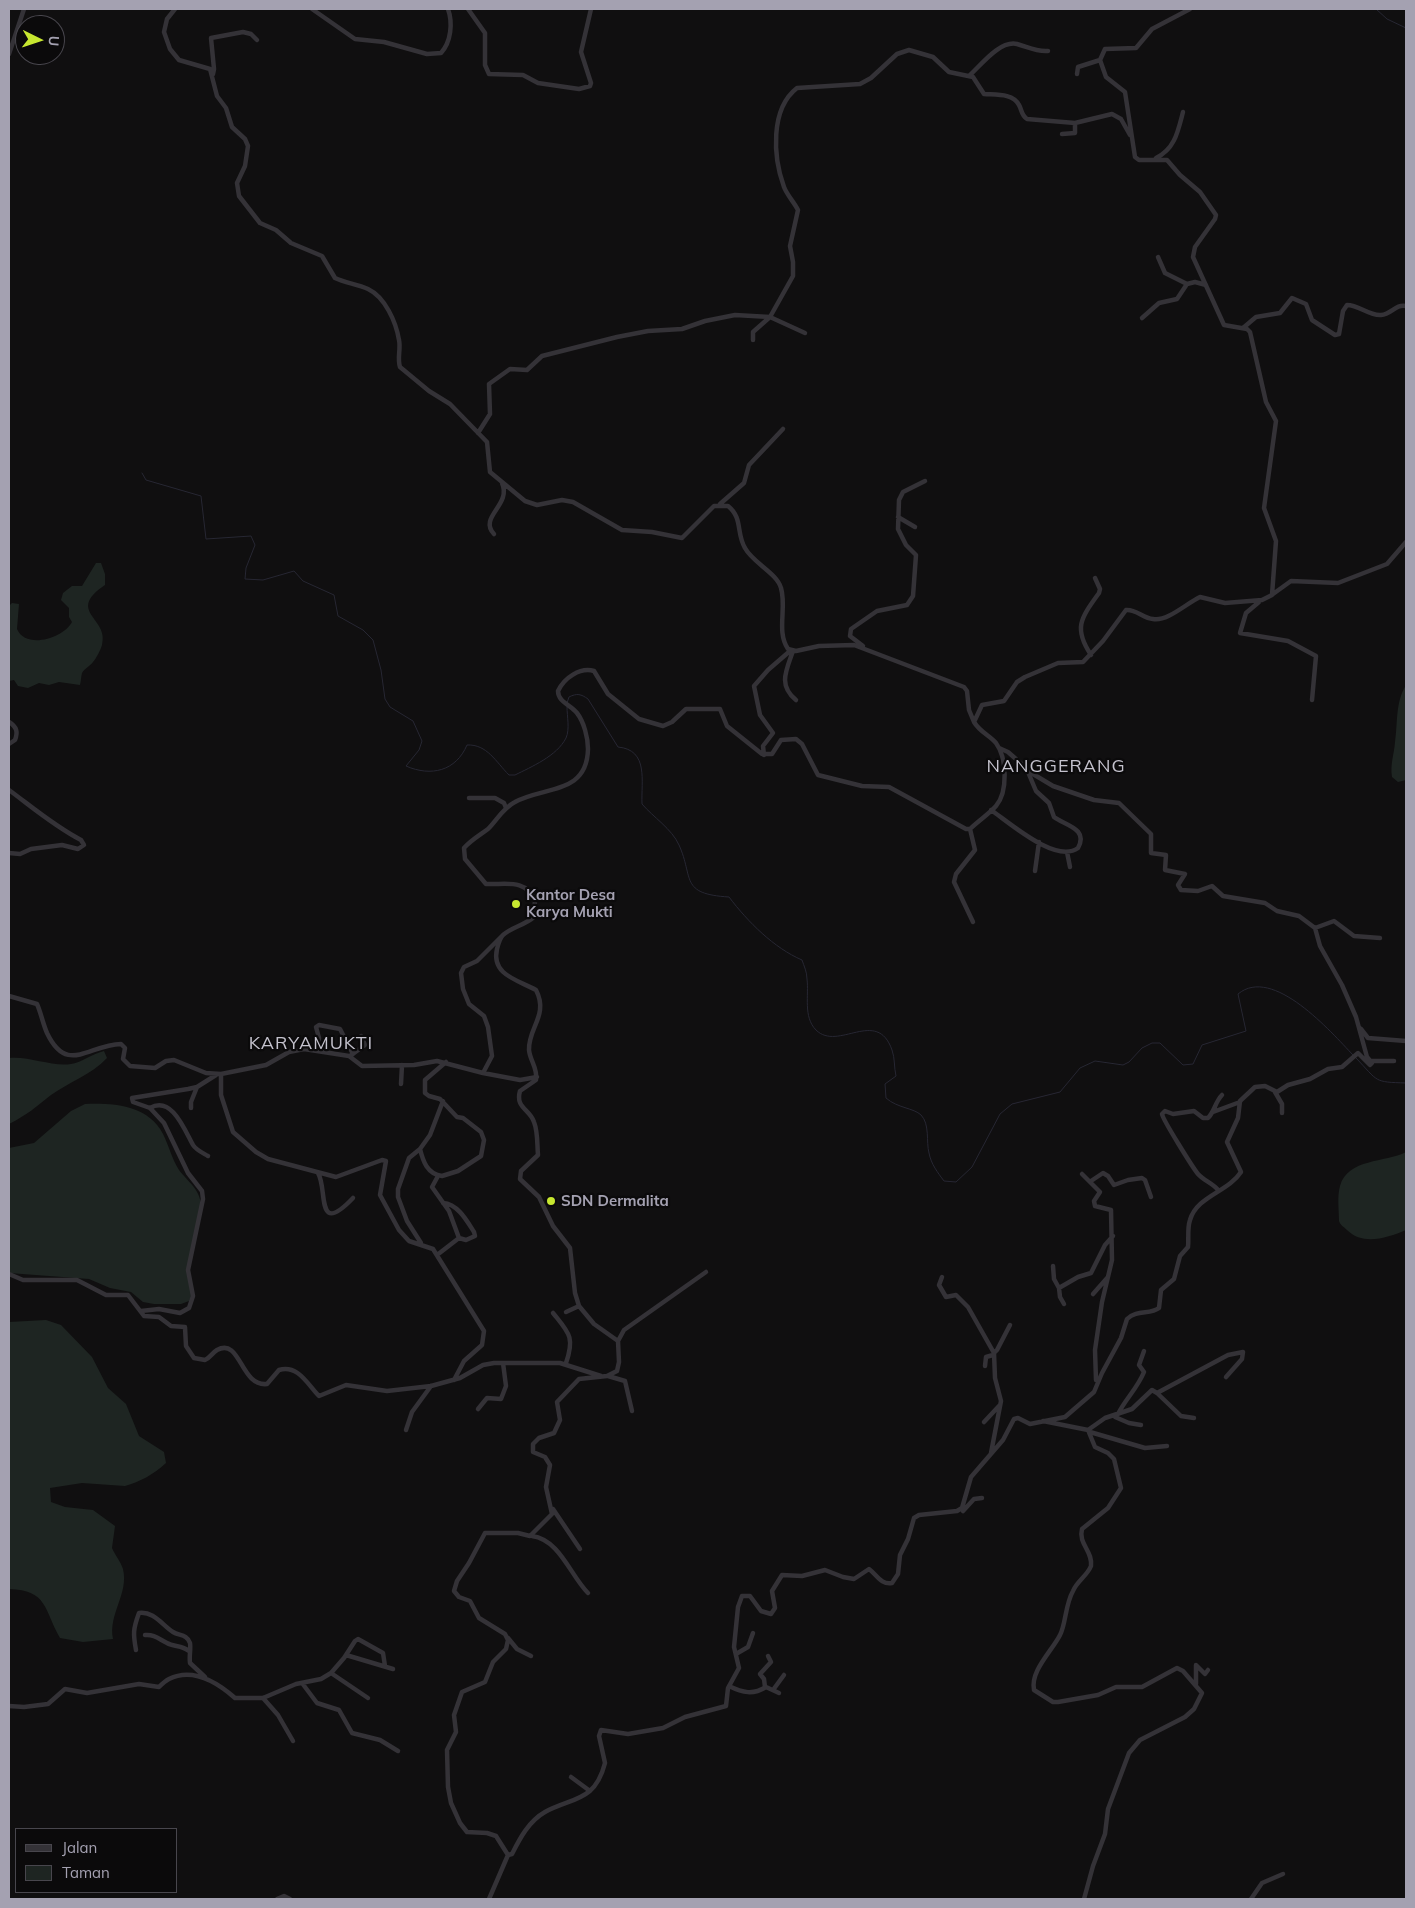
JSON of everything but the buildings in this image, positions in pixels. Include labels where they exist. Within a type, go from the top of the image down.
[{"type":"street","points":[[175,9],[167,19],[164,32],[170,49],[179,60],[208,67],[217,96],[226,108],[232,127],[245,138],[248,146],[247,160],[237,187],[239,196],[245,205],[260,223],[276,230],[291,243],[322,256],[335,278],[370,290],[377,296],[387,308],[396,329],[400,344],[400,367],[429,391],[450,404],[478,433],[488,444],[490,472],[530,504],[541,505],[562,500],[573,502],[622,530],[661,533],[678,538],[686,536],[707,510],[720,504],[744,483],[749,465],[783,429]]},
{"type":"street","points":[[312,9],[319,11],[355,39],[384,42],[417,52],[435,54],[441,52],[447,44],[451,21],[448,9]]},
{"type":"street","points":[[468,9],[485,33],[485,65],[489,74],[523,75],[538,83],[579,89],[591,84],[581,52],[591,9]]},
{"type":"street","points":[[1190,9],[1152,29],[1136,48],[1105,49],[1100,60],[1106,77],[1125,92],[1136,159],[1164,159],[1171,163],[1180,176],[1200,192],[1215,213],[1215,219],[1197,244],[1193,255],[1224,325],[1243,328],[1250,332],[1266,402],[1276,421],[1264,508],[1265,516],[1276,541],[1272,595]]},
{"type":"street","points":[[9,54],[24,11]]},
{"type":"street","points":[[212,75],[214,69],[211,38],[243,32],[251,34],[256,40]]},
{"type":"street","points":[[969,76],[1004,44],[1016,44],[1040,52],[1048,51]]},
{"type":"street","points":[[753,340],[752,333],[770,317],[793,276],[790,246],[798,210],[784,186],[777,130],[780,109],[798,88],[860,84],[870,78],[897,54],[909,50],[928,54],[949,72],[975,79],[984,94],[1006,96],[1016,100],[1023,116],[1027,119],[1075,123],[1112,114],[1121,119],[1131,137]]},
{"type":"street","points":[[1077,74],[1078,67],[1100,60]]},
{"type":"street","points":[[1155,159],[1166,153],[1174,142],[1183,112]]},
{"type":"street","points":[[1062,134],[1075,133],[1075,123]]},
{"type":"street","points":[[1158,257],[1165,273],[1187,284],[1195,282],[1206,285]]},
{"type":"street","points":[[1142,318],[1159,303],[1177,299],[1187,284]]},
{"type":"street","points":[[1243,328],[1256,317],[1280,313],[1292,298],[1306,304],[1312,320],[1335,336],[1339,334],[1343,311],[1347,305],[1383,315],[1399,305],[1406,306]]},
{"type":"street","points":[[478,433],[490,414],[489,384],[510,369],[527,370],[542,356],[642,332],[682,329],[705,320],[735,315],[770,317],[805,333]]},
{"type":"street","points":[[868,650],[850,636],[851,629],[876,611],[908,605],[914,596],[916,555],[902,539],[898,517],[900,495],[925,480]]},
{"type":"street","points":[[494,534],[490,523],[493,514],[504,499],[505,490],[501,482]]},
{"type":"street","points":[[720,504],[728,506],[736,515],[744,548],[759,566],[774,577],[781,587],[782,623],[785,644],[791,651]]},
{"type":"street","points":[[898,517],[915,526]]},
{"type":"street","points":[[1312,700],[1316,656],[1288,641],[1240,633],[1246,613],[1291,580],[1336,584],[1391,561],[1406,542]]},
{"type":"street","points":[[1091,655],[1082,639],[1080,627],[1083,617],[1099,593],[1100,589],[1096,578]]},
{"type":"street","points":[[974,722],[982,705],[1004,701],[1020,679],[1058,663],[1079,664],[1091,655],[1126,610],[1132,610],[1150,619],[1159,620],[1200,597],[1225,603],[1262,600]]},
{"type":"street","points":[[764,755],[763,746],[773,733],[760,715],[754,686],[768,670],[791,651],[846,644],[868,650],[966,689],[969,710],[974,722],[980,731],[993,740],[999,748],[1003,762],[1003,783],[1000,798],[992,810],[970,829]]},
{"type":"street","points":[[791,651],[784,680],[789,693],[796,700]]},
{"type":"street","points":[[483,1073],[492,1056],[488,1027],[484,1016],[468,1004],[461,973],[464,967],[477,961],[490,945],[503,935],[534,917],[536,900],[529,891],[515,883],[486,884],[465,859],[463,851],[466,846],[496,821],[506,808],[524,798],[565,786],[581,774],[587,759],[588,742],[579,716],[558,694],[562,684],[580,671],[591,670],[597,674],[608,694],[639,719],[663,726],[672,722],[686,709],[720,709],[727,726],[764,755],[772,754],[781,740],[796,738],[802,744],[811,766],[818,775],[862,786],[889,787],[909,795],[961,827],[970,829]]},
{"type":"street","points":[[9,722],[15,727],[17,733],[16,740],[9,744]]},
{"type":"street","points":[[999,748],[1014,756],[1026,768],[1053,786],[1094,800],[1116,802],[1121,805],[1151,834],[1151,853],[1166,855],[1165,870],[1184,873],[1185,876],[1178,885],[1181,890],[1198,891],[1212,886],[1223,896],[1265,903],[1277,912],[1299,916],[1315,928],[1320,946],[1343,987],[1360,1028],[1367,1057],[1372,1061],[1394,1061]]},
{"type":"street","points":[[992,810],[1050,849],[1067,852],[1078,848],[1080,835],[1073,826],[1054,817],[1049,804],[1036,790],[1026,768]]},
{"type":"street","points":[[9,790],[26,801],[36,812],[81,840],[84,845],[78,849],[62,845],[30,850],[20,854],[9,853]]},
{"type":"street","points":[[469,798],[495,798],[504,803],[506,808]]},
{"type":"street","points":[[970,829],[975,850],[956,874],[954,882],[973,922]]},
{"type":"street","points":[[1035,871],[1038,842]]},
{"type":"street","points":[[1067,852],[1070,867]]},
{"type":"street","points":[[1315,928],[1334,921],[1354,936],[1380,938]]},
{"type":"street","points":[[503,935],[496,952],[498,968],[516,982],[536,990],[538,995],[539,1020],[532,1034],[529,1050],[536,1067],[536,1077],[533,1083],[519,1094],[520,1105],[534,1123],[538,1155],[521,1171],[520,1179],[539,1197],[553,1226],[570,1248],[577,1300],[580,1306],[594,1324],[618,1341]]},
{"type":"street","points":[[9,996],[37,1004],[48,1034],[57,1049],[66,1056],[72,1057],[121,1044],[125,1049],[123,1059],[130,1066],[155,1068],[166,1061],[174,1060],[201,1072],[219,1074],[266,1065],[293,1050],[351,1055],[365,1045],[361,1036]]},
{"type":"street","points":[[317,1051],[319,1038],[316,1027],[319,1025],[340,1029],[351,1055],[362,1066],[446,1062],[483,1073],[520,1080],[526,1077],[536,1077]]},
{"type":"street","points":[[1360,1028],[1368,1038],[1406,1041]]},
{"type":"street","points":[[1276,1092],[1288,1085],[1310,1079],[1328,1068],[1342,1067],[1356,1054],[1370,1065],[1372,1061]]},
{"type":"street","points":[[420,1149],[425,1165],[438,1176],[448,1175],[480,1158],[484,1140],[480,1131],[463,1118],[457,1117],[443,1101],[425,1094],[424,1083],[446,1062]]},
{"type":"street","points":[[401,1084],[402,1065]]},
{"type":"street","points":[[140,1311],[159,1310],[180,1313],[189,1308],[193,1296],[188,1270],[203,1199],[202,1191],[188,1173],[164,1123],[150,1108],[134,1102],[132,1098],[197,1087],[219,1074]]},
{"type":"street","points":[[219,1074],[221,1095],[235,1135],[268,1159],[339,1177],[385,1160],[380,1194],[402,1235],[409,1241],[433,1249],[454,1286],[481,1323],[484,1331],[482,1345],[464,1361],[453,1380]]},
{"type":"street","points":[[1219,1191],[1198,1174],[1181,1144],[1171,1133],[1162,1114],[1165,1111],[1173,1114],[1194,1111],[1206,1118],[1213,1112],[1240,1102],[1255,1087],[1265,1086],[1276,1092],[1282,1104],[1282,1114]]},
{"type":"street","points":[[191,1108],[191,1102],[197,1087]]},
{"type":"street","points":[[1213,1112],[1215,1104],[1222,1095]]},
{"type":"street","points":[[422,1244],[416,1238],[407,1221],[398,1197],[398,1189],[409,1158],[420,1149],[430,1135],[443,1101]]},
{"type":"street","points":[[957,1511],[964,1505],[971,1477],[1006,1435],[1015,1418],[1027,1424],[1065,1417],[1096,1389],[1099,1379],[1121,1338],[1127,1319],[1140,1312],[1160,1308],[1161,1290],[1174,1279],[1180,1256],[1188,1247],[1191,1216],[1205,1200],[1233,1183],[1241,1171],[1227,1142],[1238,1118],[1240,1102]]},
{"type":"street","points":[[150,1108],[154,1106],[164,1107],[179,1118],[193,1146],[208,1156]]},
{"type":"street","points":[[318,1173],[322,1184],[323,1204],[326,1210],[331,1212],[342,1210],[353,1198]]},
{"type":"street","points":[[1091,1181],[1104,1173],[1114,1185],[1142,1178],[1145,1180],[1151,1197]]},
{"type":"street","points":[[1082,1174],[1100,1192],[1094,1201],[1095,1205],[1098,1208],[1108,1208],[1111,1210],[1113,1236],[1112,1260],[1102,1302],[1095,1350],[1096,1389]]},
{"type":"street","points":[[438,1176],[432,1186],[443,1203],[459,1238]]},
{"type":"street","points":[[437,1255],[459,1238],[469,1240],[475,1236],[459,1211],[451,1205],[443,1203]]},
{"type":"street","points":[[1059,1288],[1078,1277],[1091,1273],[1105,1245],[1113,1236]]},
{"type":"street","points":[[1053,1266],[1054,1280],[1059,1288],[1060,1298],[1064,1304]]},
{"type":"street","points":[[580,1550],[552,1509],[546,1487],[550,1463],[545,1457],[533,1453],[532,1446],[539,1438],[554,1433],[560,1420],[557,1402],[576,1381],[615,1373],[618,1367],[618,1341],[624,1330],[706,1272]]},
{"type":"street","points":[[9,1274],[22,1280],[81,1280],[106,1295],[128,1295],[140,1311],[147,1316],[161,1318],[171,1326],[185,1327],[186,1346],[194,1358],[205,1360],[218,1350],[233,1351],[248,1375],[259,1384],[267,1384],[279,1370],[285,1369],[305,1379],[319,1396],[346,1386],[386,1391],[432,1386],[453,1380],[483,1365],[503,1362],[566,1364],[625,1381],[632,1410]]},
{"type":"street","points":[[1093,1294],[1108,1276]]},
{"type":"street","points":[[942,1277],[939,1285],[946,1297],[956,1294],[966,1304],[994,1354],[994,1378],[1000,1405],[990,1456]]},
{"type":"street","points":[[566,1312],[580,1306]]},
{"type":"street","points":[[553,1313],[569,1332],[571,1338],[571,1350],[566,1364]]},
{"type":"street","points":[[985,1366],[986,1357],[994,1354],[997,1350],[1010,1325]]},
{"type":"street","points":[[1114,1416],[1138,1386],[1144,1373],[1139,1365],[1144,1351]]},
{"type":"street","points":[[1157,1393],[1228,1355],[1243,1352],[1242,1359],[1226,1377]]},
{"type":"street","points":[[478,1409],[487,1398],[502,1399],[506,1386],[503,1362]]},
{"type":"street","points":[[406,1430],[412,1412],[432,1386]]},
{"type":"street","points":[[1089,1431],[1114,1416],[1136,1406],[1152,1390],[1182,1416],[1194,1418]]},
{"type":"street","points":[[984,1422],[1000,1405]]},
{"type":"street","points":[[1114,1416],[1141,1425]]},
{"type":"street","points":[[1039,1421],[1089,1431],[1146,1448],[1167,1446]]},
{"type":"street","points":[[1084,1899],[1093,1866],[1105,1834],[1108,1809],[1129,1753],[1140,1740],[1176,1724],[1194,1709],[1202,1695],[1196,1684],[1183,1670],[1177,1668],[1142,1687],[1116,1687],[1098,1695],[1058,1702],[1053,1702],[1034,1690],[1038,1673],[1061,1634],[1067,1604],[1073,1590],[1091,1566],[1091,1555],[1081,1538],[1082,1529],[1108,1508],[1121,1488],[1114,1459],[1108,1453],[1095,1447],[1089,1431]]},
{"type":"street","points":[[489,1899],[508,1855],[512,1854],[516,1844],[535,1819],[545,1812],[584,1797],[590,1791],[605,1763],[599,1736],[602,1730],[628,1734],[668,1727],[686,1717],[726,1706],[729,1686],[738,1673],[739,1662],[736,1654],[737,1614],[742,1596],[750,1596],[761,1611],[771,1614],[775,1608],[772,1591],[782,1575],[802,1576],[821,1570],[852,1579],[869,1569],[881,1580],[890,1584],[898,1574],[900,1556],[908,1539],[914,1518],[919,1515],[962,1512],[974,1499],[982,1498]]},
{"type":"street","points":[[532,1536],[551,1516],[552,1509]]},
{"type":"street","points":[[531,1656],[515,1648],[505,1634],[479,1618],[470,1601],[458,1597],[455,1593],[455,1585],[485,1533],[541,1538],[554,1549],[588,1593]]},
{"type":"street","points":[[136,1650],[132,1637],[141,1612],[148,1613],[166,1625],[172,1632],[186,1637],[190,1644],[189,1651],[192,1668],[206,1678],[220,1684],[234,1698],[263,1698],[302,1683],[321,1679],[331,1673],[355,1641],[361,1640],[383,1652],[385,1666]]},
{"type":"street","points":[[736,1654],[748,1647],[753,1633]]},
{"type":"street","points":[[145,1635],[153,1635],[166,1643],[181,1646],[189,1651]]},
{"type":"street","points":[[508,1638],[506,1649],[493,1662],[485,1682],[462,1692],[454,1715],[456,1732],[448,1745],[447,1773],[452,1803],[463,1829],[470,1833],[488,1833],[496,1836],[508,1855]]},
{"type":"street","points":[[346,1655],[393,1669]]},
{"type":"street","points":[[765,1687],[764,1678],[760,1674],[771,1662],[768,1656]]},
{"type":"street","points":[[1196,1684],[1196,1665],[1205,1674],[1208,1670]]},
{"type":"street","points":[[331,1673],[368,1698]]},
{"type":"street","points":[[773,1690],[784,1675]]},
{"type":"street","points":[[9,1706],[30,1707],[48,1704],[65,1689],[87,1693],[139,1684],[159,1686],[168,1679],[179,1677],[206,1678]]},
{"type":"street","points":[[302,1683],[317,1703],[339,1710],[352,1733],[380,1740],[398,1751]]},
{"type":"street","points":[[729,1686],[745,1694],[760,1691],[765,1687]]},
{"type":"street","points":[[765,1687],[779,1693]]},
{"type":"street","points":[[263,1698],[278,1716],[293,1741]]},
{"type":"street","points":[[571,1777],[590,1791]]},
{"type":"street","points":[[1251,1899],[1262,1883],[1283,1874]]},
{"type":"street","points":[[277,1899],[284,1896],[290,1899]]},
{"type":"green space","points":[[96,563],[101,563],[105,574],[105,585],[94,594],[89,602],[89,609],[103,636],[102,645],[94,661],[82,673],[80,685],[59,682],[49,685],[39,683],[28,688],[18,686],[14,680],[9,681],[9,606],[12,603],[19,604],[17,629],[22,635],[28,639],[36,640],[53,637],[68,628],[72,622],[69,617],[69,608],[61,600],[63,593],[72,586],[82,586]]},
{"type":"green space","points":[[1406,685],[1406,780],[1398,782],[1392,777],[1392,764],[1398,706]]},
{"type":"green space","points":[[104,1051],[107,1058],[101,1064],[58,1090],[9,1124],[9,1058],[64,1065],[79,1062]]},
{"type":"green space","points":[[85,1104],[118,1105],[149,1117],[157,1124],[163,1134],[179,1170],[198,1194],[201,1205],[188,1263],[192,1294],[189,1301],[181,1304],[154,1304],[143,1302],[131,1292],[110,1288],[89,1279],[9,1273],[9,1148],[34,1143],[71,1111]]},
{"type":"green space","points":[[1406,1152],[1406,1230],[1391,1236],[1375,1239],[1360,1238],[1353,1235],[1339,1221],[1339,1194],[1344,1177],[1351,1170],[1359,1166]]},
{"type":"green space","points":[[46,1320],[61,1325],[92,1357],[108,1388],[126,1404],[139,1436],[164,1452],[166,1463],[157,1471],[125,1486],[82,1483],[50,1488],[51,1502],[65,1507],[93,1510],[115,1526],[112,1548],[122,1566],[124,1578],[121,1596],[113,1621],[113,1639],[83,1642],[60,1638],[47,1610],[38,1598],[22,1590],[9,1589],[9,1322]]},
{"type":"waterway","points":[[1376,9],[1387,19],[1406,28]]},
{"type":"waterway","points":[[142,473],[146,480],[201,496],[206,539],[251,536],[255,545],[246,568],[245,579],[263,580],[294,571],[303,581],[334,595],[338,616],[363,630],[373,640],[381,670],[385,699],[390,707],[413,721],[422,741],[419,750],[406,766],[425,771],[442,769],[456,761],[467,745],[474,745],[491,755],[509,775],[515,775],[550,756],[562,744],[568,731],[567,707]]},
{"type":"waterway","points":[[567,703],[569,697],[574,695],[581,695],[588,699],[618,747],[628,749],[635,754],[641,768],[642,804],[676,839],[688,875],[695,888],[713,895],[729,897],[744,916],[762,933],[781,949],[802,960],[807,976],[809,1019],[816,1030],[825,1035],[835,1036],[867,1031],[877,1032],[885,1038],[893,1053],[896,1076],[885,1084],[886,1098],[895,1104],[918,1113],[924,1119],[927,1128],[930,1157],[944,1181],[956,1182],[972,1167],[1000,1114],[1012,1104],[1060,1092],[1080,1068],[1095,1061],[1123,1065],[1129,1062],[1142,1048],[1152,1043],[1160,1043],[1183,1065],[1193,1064],[1202,1045],[1246,1031],[1238,994],[1252,987],[1268,988],[1284,994],[1316,1018],[1353,1055]]},
{"type":"waterway","points":[[1356,1058],[1377,1079],[1406,1083]]},
{"type":"place","name":"Kantor Desa Karya Mukti","points":[[516,904]]},
{"type":"place","name":"SDN Dermalita","points":[[551,1201]]},
{"type":"district","name":"NANGGERANG","points":[[1056,767]]},
{"type":"district","name":"KARYAMUKTI","points":[[311,1044]]}]
